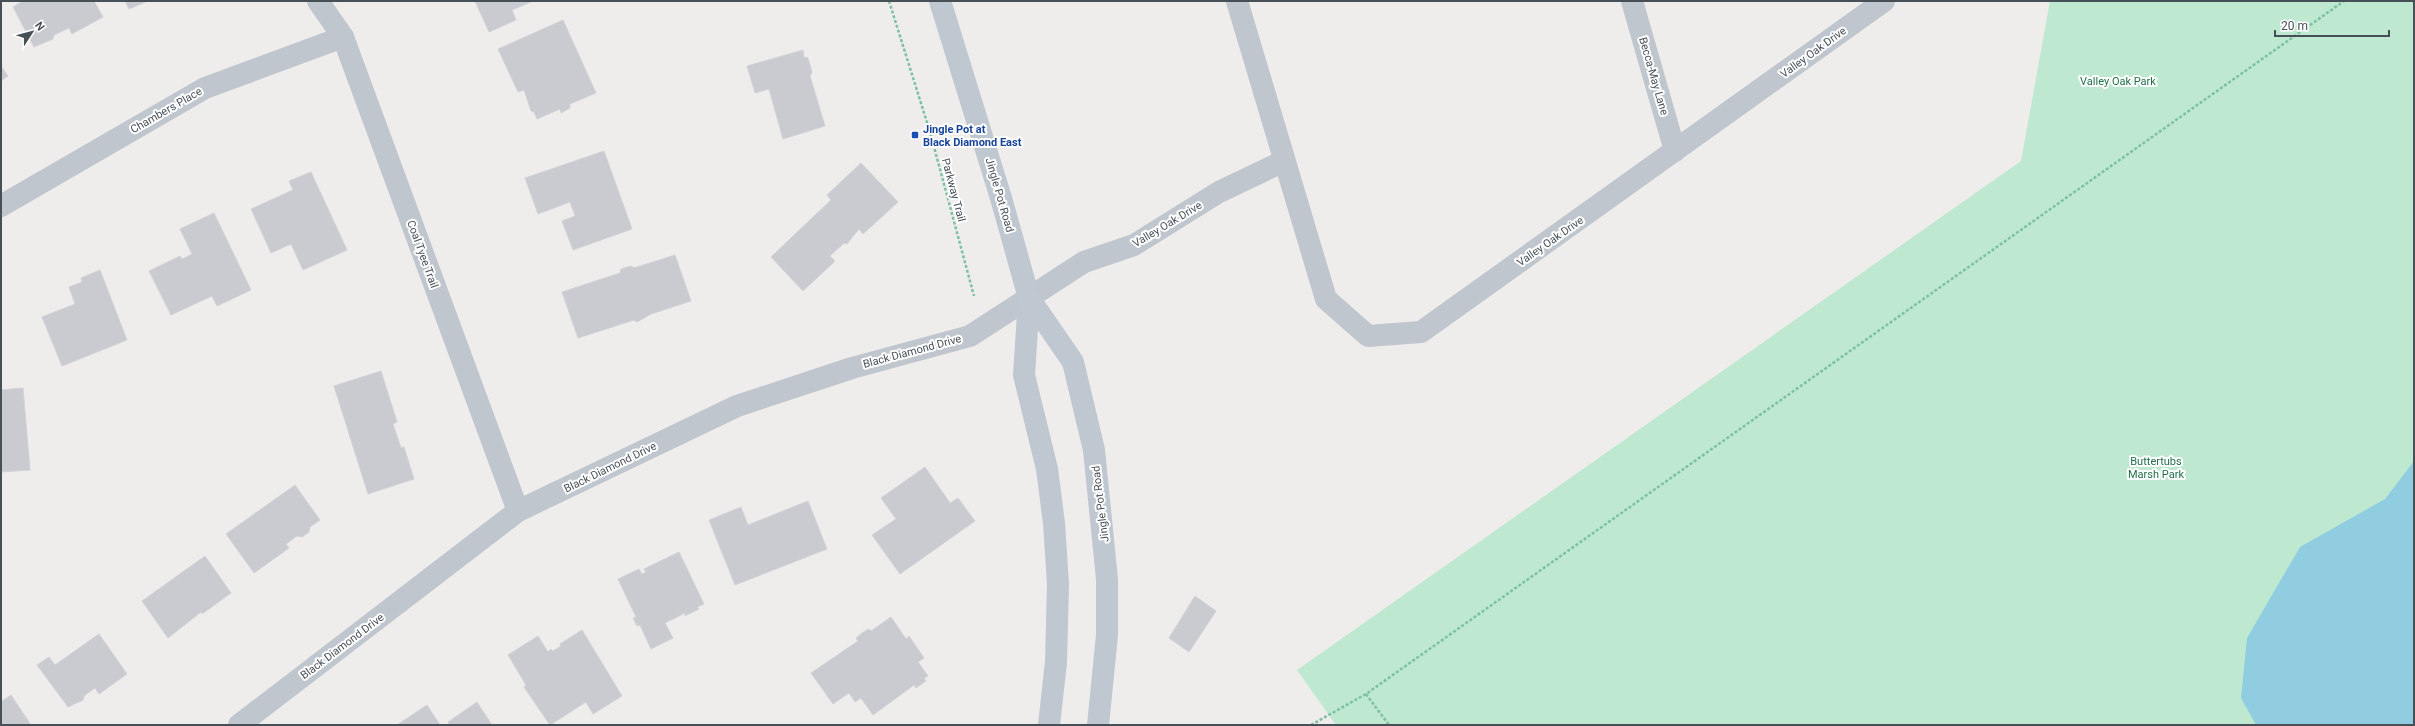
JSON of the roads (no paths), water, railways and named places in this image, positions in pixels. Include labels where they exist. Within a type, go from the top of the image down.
[{"type":"main road","name":"Jingle Pot Road","points":[[940,1],[1001,198],[1029,298],[1073,362],[1094,450],[1107,580],[1107,635],[1098,725]]},
{"type":"main road","name":"Jingle Pot Road","points":[[1029,298],[1024,375],[1047,469],[1054,524],[1058,584],[1056,662],[1049,725]]},
{"type":"street","name":"Coal Tyee Trail","points":[[318,1],[343,37],[518,511]]},
{"type":"street","name":"Valley Oak Drive","points":[[1238,1],[1326,299],[1368,336],[1421,332],[1884,1]]},
{"type":"street","name":"Becca-May Lane","points":[[1632,1],[1675,151]]},
{"type":"street","name":"Chambers Place","points":[[1,206],[205,88],[343,37]]},
{"type":"street","name":"Valley Oak Drive","points":[[1029,298],[1084,262],[1134,245],[1218,192],[1284,160]]},
{"type":"street","name":"Black Diamond Drive","points":[[240,725],[518,511],[737,406],[852,368],[970,336],[1029,298]]},
{"type":"water","points":[[2414,461],[2414,725],[2256,725],[2241,698],[2247,638],[2300,547],[2385,499]]},
{"type":"place","name":"Jingle Pot at Black Diamond East","points":[[915,135]]},
{"type":"park label","name":"Valley Oak Park","points":[[2118,81]]},
{"type":"park label","name":"Buttertubs Marsh Park","points":[[2156,467]]}]
